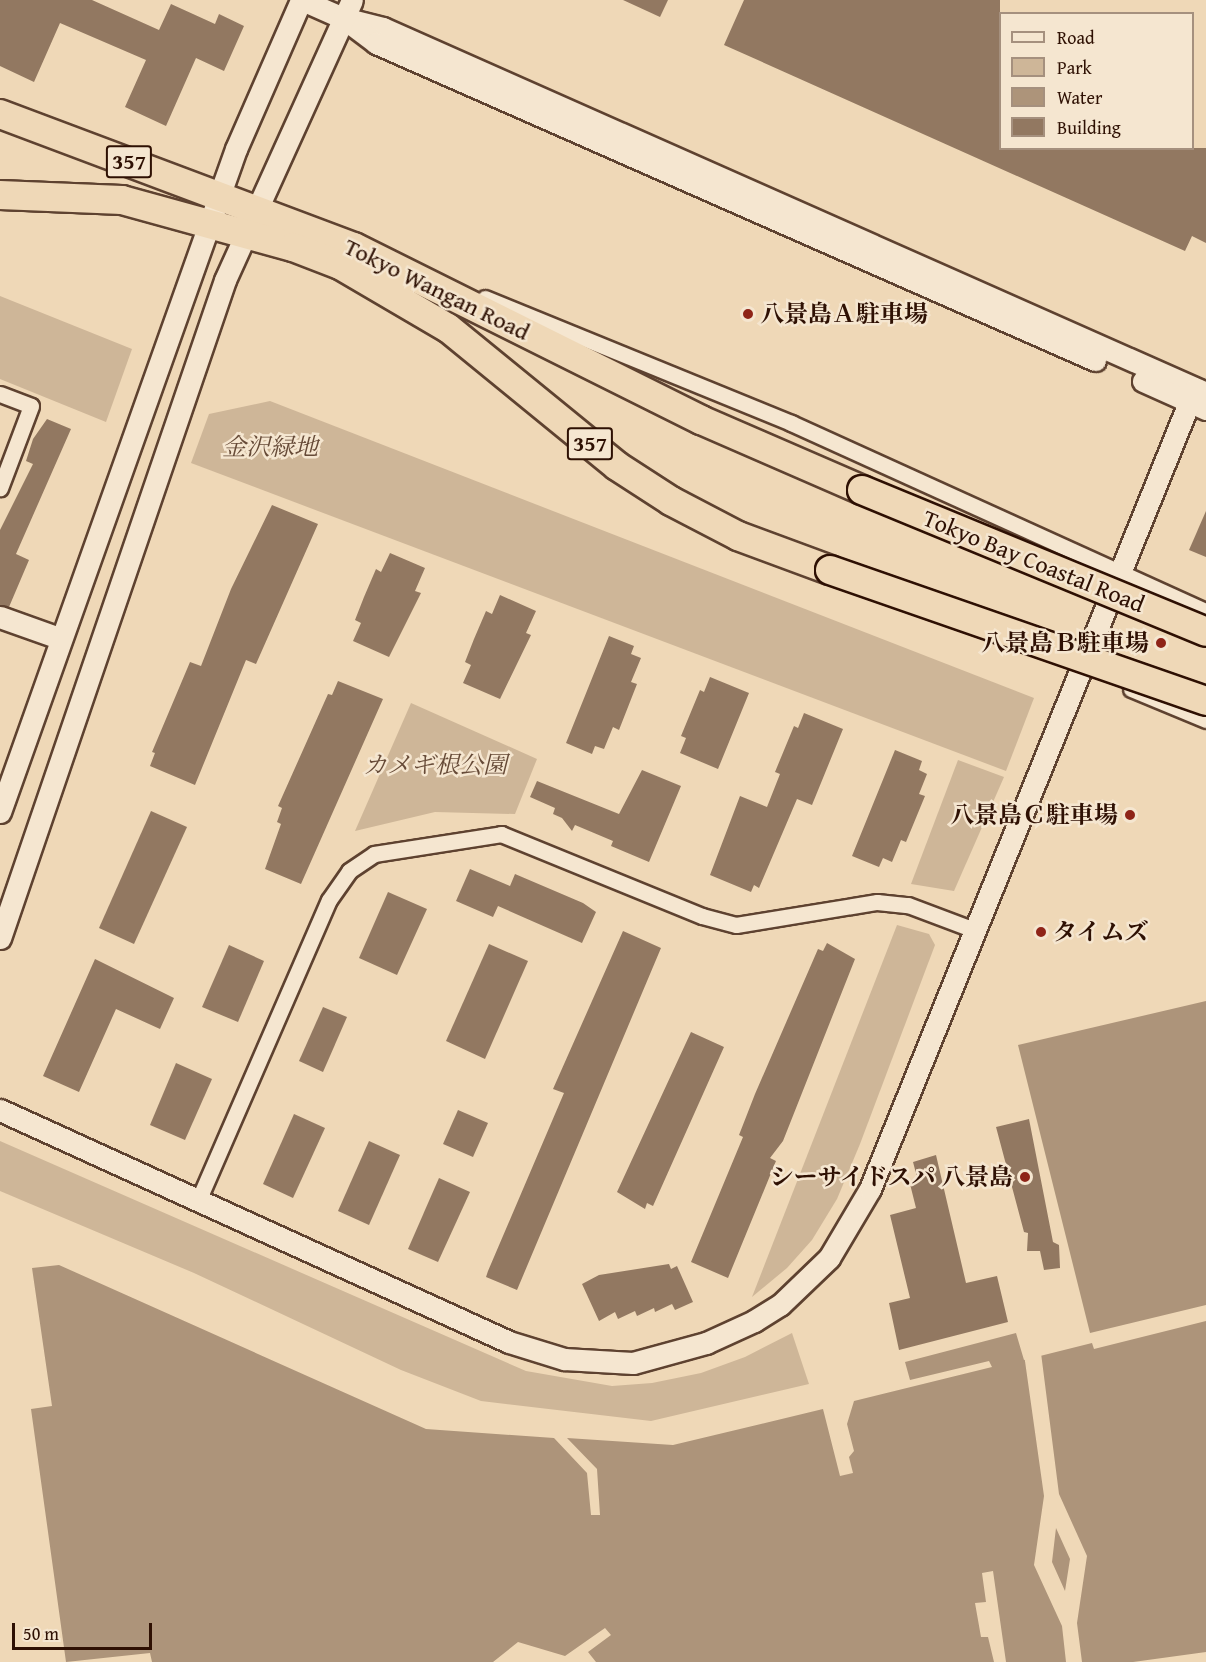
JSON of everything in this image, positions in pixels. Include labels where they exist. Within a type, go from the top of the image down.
[{"type":"highway","name":"Tokyo Wangan Road","points":[[0,114],[219,197],[252,222],[396,295],[466,342],[617,466],[671,501],[738,536],[1206,701]]},
{"type":"highway","name":"Tokyo Wangan Road","points":[[0,195],[99,196],[209,223],[252,222],[388,262],[701,420],[862,490]]},
{"type":"highway","name":"Tokyo Bay Coastal Road","points":[[862,490],[1206,632]]},
{"type":"street","points":[[0,812],[59,639],[129,459],[209,223],[302,0],[347,9],[376,43],[1199,398],[1119,571],[870,1189],[829,1258],[780,1305],[706,1343],[633,1363],[564,1359],[509,1342],[0,1110]]},
{"type":"street","points":[[0,938],[225,280],[347,9]]},
{"type":"street","points":[[388,262],[791,423],[1206,611]]},
{"type":"street","points":[[0,394],[32,406],[0,488]]},
{"type":"street","points":[[0,617],[59,639]]},
{"type":"street","points":[[1079,668],[1206,720]]},
{"type":"street","points":[[198,1200],[329,900],[350,871],[374,854],[501,834],[702,916],[736,925],[877,902],[908,905],[974,930]]},
{"type":"green space","points":[[0,296],[132,349],[106,422],[0,379]]},
{"type":"green space","name":"金沢緑地","points":[[270,401],[1034,698],[1006,771],[191,463],[209,414]]},
{"type":"green space","name":"カメギ根公園","points":[[411,703],[537,759],[515,814],[435,812],[355,831]]},
{"type":"green space","points":[[958,760],[1004,777],[954,891],[911,884]]},
{"type":"green space","points":[[897,925],[929,934],[935,945],[860,1144],[837,1199],[812,1240],[787,1268],[752,1297]]},
{"type":"green space","points":[[0,1141],[526,1371],[612,1386],[652,1383],[701,1373],[745,1357],[792,1333],[809,1384],[651,1421],[481,1401],[401,1370],[194,1273],[0,1191]]},
{"type":"water","points":[[1206,1001],[1206,1305],[1090,1333],[1018,1045]]},
{"type":"water","points":[[59,1265],[426,1429],[554,1438],[587,1473],[591,1515],[600,1515],[597,1469],[567,1438],[673,1445],[823,1409],[840,1476],[853,1473],[849,1457],[854,1451],[847,1424],[854,1401],[992,1367],[989,1361],[910,1380],[905,1362],[1016,1333],[1024,1360],[1092,1343],[1094,1349],[1206,1321],[1206,1652],[1133,1662],[1006,1662],[993,1571],[982,1573],[986,1602],[975,1603],[981,1637],[988,1637],[994,1662],[596,1662],[588,1652],[611,1635],[605,1628],[565,1656],[518,1642],[493,1662],[152,1662],[150,1653],[66,1662],[31,1409],[52,1406],[32,1268]]},
{"type":"pier","points":[[1023,1347],[1025,1357],[1041,1353],[1059,1494],[1087,1556],[1077,1623],[1082,1662],[1066,1662],[1062,1626],[1034,1565],[1044,1496]],"holes":[[[1056,1528],[1070,1559],[1065,1591],[1052,1562]]]},
{"type":"building","points":[[0,0],[92,0],[159,30],[171,4],[215,24],[219,14],[244,26],[224,71],[196,58],[166,126],[125,107],[146,60],[60,23],[34,82],[0,66]]},
{"type":"building","points":[[623,0],[668,0],[660,17]]},
{"type":"building","points":[[744,0],[1000,0],[999,150],[1194,150],[1194,148],[1206,148],[1206,243],[1192,236],[1185,251],[724,45]]},
{"type":"building","points":[[47,419],[71,429],[16,554],[29,560],[9,607],[0,605],[0,530],[33,464],[26,461],[33,439]]},
{"type":"building","points":[[272,505],[318,524],[256,664],[246,660],[195,785],[150,766],[155,753],[152,752],[190,662],[201,666],[231,589]]},
{"type":"building","points":[[1206,511],[1206,557],[1189,550]]},
{"type":"building","points":[[390,553],[425,568],[415,591],[421,593],[389,657],[353,641],[361,623],[355,620],[364,597],[376,569],[381,572]]},
{"type":"building","points":[[500,595],[536,611],[526,633],[531,635],[500,699],[463,683],[471,665],[465,662],[474,639],[486,611],[492,614]]},
{"type":"building","points":[[609,636],[634,646],[631,654],[641,658],[631,682],[637,684],[619,730],[613,727],[604,749],[595,746],[592,754],[566,743]]},
{"type":"building","points":[[710,677],[749,693],[718,769],[680,753],[686,738],[681,736],[700,690],[704,692]]},
{"type":"building","points":[[338,681],[383,699],[301,884],[265,869],[281,824],[277,822],[282,808],[278,806],[328,694],[332,695]]},
{"type":"building","points":[[804,713],[843,729],[812,805],[797,799],[759,888],[754,885],[751,892],[710,875],[740,796],[767,807],[780,774],[775,772],[794,726],[798,728]]},
{"type":"building","points":[[895,750],[922,761],[919,770],[927,774],[919,794],[925,796],[906,842],[901,840],[892,862],[883,858],[879,867],[852,856]]},
{"type":"building","points":[[642,770],[681,786],[649,862],[611,846],[613,841],[575,825],[572,831],[562,818],[553,814],[555,808],[530,797],[537,781],[619,814]]},
{"type":"building","points":[[151,811],[187,827],[134,944],[99,928]]},
{"type":"building","points":[[470,869],[510,886],[515,874],[583,903],[596,912],[582,943],[498,906],[493,917],[456,901]]},
{"type":"building","points":[[388,892],[427,909],[397,975],[359,958]]},
{"type":"building","points":[[623,931],[661,948],[517,1290],[486,1277],[564,1093],[553,1089]]},
{"type":"building","points":[[827,943],[855,959],[783,1141],[770,1158],[776,1161],[728,1278],[691,1262],[743,1137],[739,1135],[755,1094],[818,949],[823,951]]},
{"type":"building","points":[[489,944],[528,961],[485,1059],[446,1041]]},
{"type":"building","points":[[229,945],[264,961],[238,1022],[202,1007]]},
{"type":"building","points":[[95,959],[174,998],[160,1029],[116,1009],[79,1092],[43,1076]]},
{"type":"building","points":[[323,1007],[347,1017],[323,1072],[299,1061]]},
{"type":"building","points":[[691,1032],[724,1047],[653,1206],[647,1203],[645,1209],[617,1192]]},
{"type":"building","points":[[176,1063],[212,1079],[185,1140],[150,1125]]},
{"type":"building","points":[[458,1110],[488,1123],[473,1157],[443,1144]]},
{"type":"building","points":[[294,1114],[325,1128],[293,1198],[263,1184]]},
{"type":"building","name":"シーサイドスパ 八景島","points":[[1029,1119],[1053,1242],[1059,1245],[1060,1268],[1044,1270],[1040,1251],[1027,1251],[1028,1233],[1024,1232],[996,1127]]},
{"type":"building","points":[[369,1141],[400,1155],[369,1225],[338,1211]]},
{"type":"building","points":[[936,1155],[966,1283],[997,1276],[1008,1322],[899,1350],[889,1303],[910,1298],[890,1215],[916,1208],[910,1184],[918,1181],[913,1162]]},
{"type":"building","points":[[439,1178],[470,1192],[438,1262],[408,1249]]},
{"type":"building","points":[[669,1264],[671,1269],[677,1266],[693,1302],[675,1310],[672,1304],[655,1312],[654,1308],[637,1316],[635,1311],[618,1319],[615,1312],[599,1321],[582,1284],[599,1275]]},
{"type":"place","name":"八景島Ａ駐車場","points":[[748,314]]},
{"type":"place","name":"八景島Ｂ駐車場","points":[[1161,643]]},
{"type":"place","name":"八景島Ｃ駐車場","points":[[1130,815]]},
{"type":"place","name":"タイムズ","points":[[1041,932]]},
{"type":"place","name":"シーサイドスパ 八景島","points":[[1025,1177]]}]
